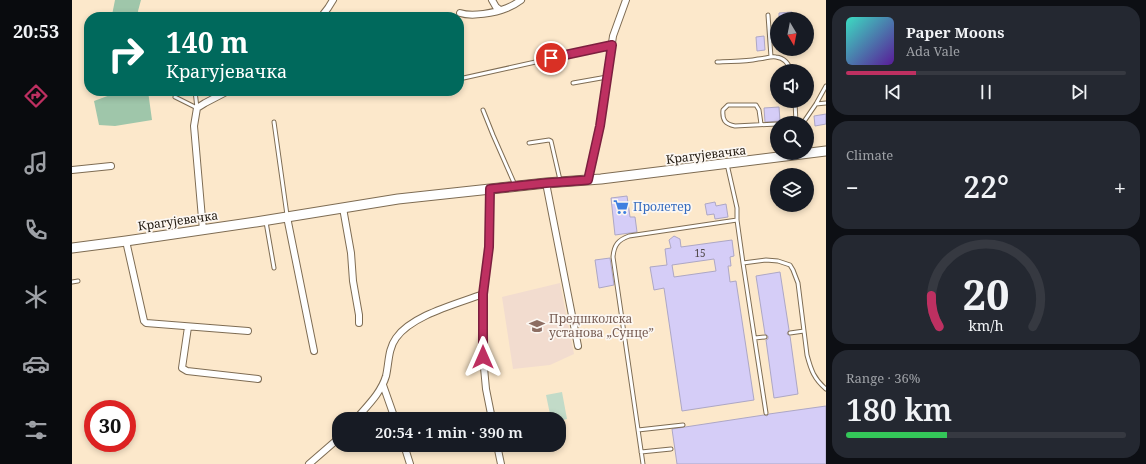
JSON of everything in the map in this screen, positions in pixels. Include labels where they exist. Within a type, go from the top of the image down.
[{"type":"main road","name":"Крагујевачка","points":[[814,152],[826,151]]},
{"type":"main road","name":"Крагујевачка","points":[[72,248],[203,230],[398,199],[588,180],[770,158]]},
{"type":"street","points":[[325,12],[333,0]]},
{"type":"street","points":[[492,0],[496,7],[500,10]]},
{"type":"street","points":[[464,14],[477,15],[500,10],[521,0]]},
{"type":"street","points":[[588,180],[600,126],[613,36],[626,0]]},
{"type":"street","points":[[203,230],[194,132],[196,108],[219,96]]},
{"type":"street","points":[[72,170],[112,166]]},
{"type":"street","points":[[546,183],[578,346]]},
{"type":"street","points":[[490,189],[489,247],[483,294],[483,357],[486,389],[491,412]]},
{"type":"street","points":[[342,208],[351,253],[359,323]]},
{"type":"street","points":[[287,217],[314,351]]},
{"type":"street","points":[[126,241],[144,321],[146,323],[248,331]]},
{"type":"street","points":[[362,412],[383,384],[386,376],[391,347],[402,330],[420,317],[483,294]]},
{"type":"street","points":[[188,327],[182,368],[187,371],[258,379]]},
{"type":"street","points":[[383,384],[393,412]]},
{"type":"street","points":[[312,463],[332,444]]},
{"type":"street","points":[[406,452],[410,464]]},
{"type":"street","points":[[498,452],[501,464]]},
{"type":"lane","points":[[768,15],[770,57]]},
{"type":"lane","points":[[464,78],[612,45]]},
{"type":"lane","points":[[717,62],[757,60],[770,57],[781,59],[788,64]]},
{"type":"lane","points":[[573,83],[608,77]]},
{"type":"lane","points":[[808,116],[826,86]]},
{"type":"lane","points":[[175,96],[196,108]]},
{"type":"lane","points":[[195,96],[196,108]]},
{"type":"lane","points":[[816,104],[826,103]]},
{"type":"lane","points":[[761,124],[760,110],[756,105],[728,105],[723,110],[723,118],[729,125],[770,124]]},
{"type":"lane","points":[[483,110],[516,186]]},
{"type":"lane","points":[[274,122],[287,217]]},
{"type":"lane","points":[[529,144],[549,140],[552,141],[561,182]]},
{"type":"lane","points":[[727,164],[737,208],[737,220],[743,263],[766,413]]},
{"type":"lane","points":[[266,220],[274,268]]},
{"type":"lane","points":[[643,464],[613,251],[618,242],[629,236],[737,220]]},
{"type":"lane","points":[[743,263],[766,260],[778,261],[790,265],[798,283],[807,355],[810,366],[814,376],[826,389]]},
{"type":"lane","points":[[72,282],[78,281]]},
{"type":"lane","points":[[790,333],[804,331]]},
{"type":"lane","points":[[754,338],[765,337]]},
{"type":"lane","points":[[638,430],[683,425]]},
{"type":"lane","points":[[642,452],[671,449]]},
{"type":"shaded area","name":"Предшколска установа „Сунце”","points":[[560,283],[574,354],[550,365],[513,369],[502,297]]},
{"type":"green space","points":[[115,0],[141,0],[138,12],[113,12]]},
{"type":"green space","points":[[108,96],[149,96],[152,120],[115,126],[99,125],[94,101]]},
{"type":"green space","points":[[562,392],[566,412],[550,412],[546,395]]},
{"type":"building","points":[[764,36],[765,50],[757,51],[756,37]]},
{"type":"building","points":[[764,108],[779,108],[780,116],[770,116],[770,122],[765,122]]},
{"type":"building","points":[[826,114],[826,124],[815,126],[814,116]]},
{"type":"building","name":"Пролетер","points":[[627,196],[630,217],[635,217],[637,232],[615,235],[611,198]]},
{"type":"building","points":[[715,202],[716,206],[726,204],[728,217],[715,219],[714,214],[707,215],[705,204]]},
{"type":"building","points":[[674,236],[680,239],[681,247],[732,240],[734,256],[730,257],[731,266],[728,266],[730,282],[736,281],[754,400],[682,411],[664,288],[654,290],[650,267],[667,265],[665,249],[671,248],[669,240]],"holes":[[[714,259],[716,271],[674,277],[672,265]]]},
{"type":"building","points":[[610,258],[614,285],[599,288],[595,260]]},
{"type":"building","points":[[780,272],[789,330],[787,334],[790,336],[798,394],[774,398],[766,340],[768,339],[768,336],[765,334],[756,276]]},
{"type":"building","points":[[826,406],[826,464],[677,464],[672,429]]},
{"type":"place","name":"Пролетер","points":[[621,207]]},
{"type":"place","name":"Предшколска установа „Сунце”","points":[[537,326]]},
{"type":"route","points":[[483,357],[483,294],[489,247],[490,189],[588,180],[604,108],[612,45],[551,58]]}]
